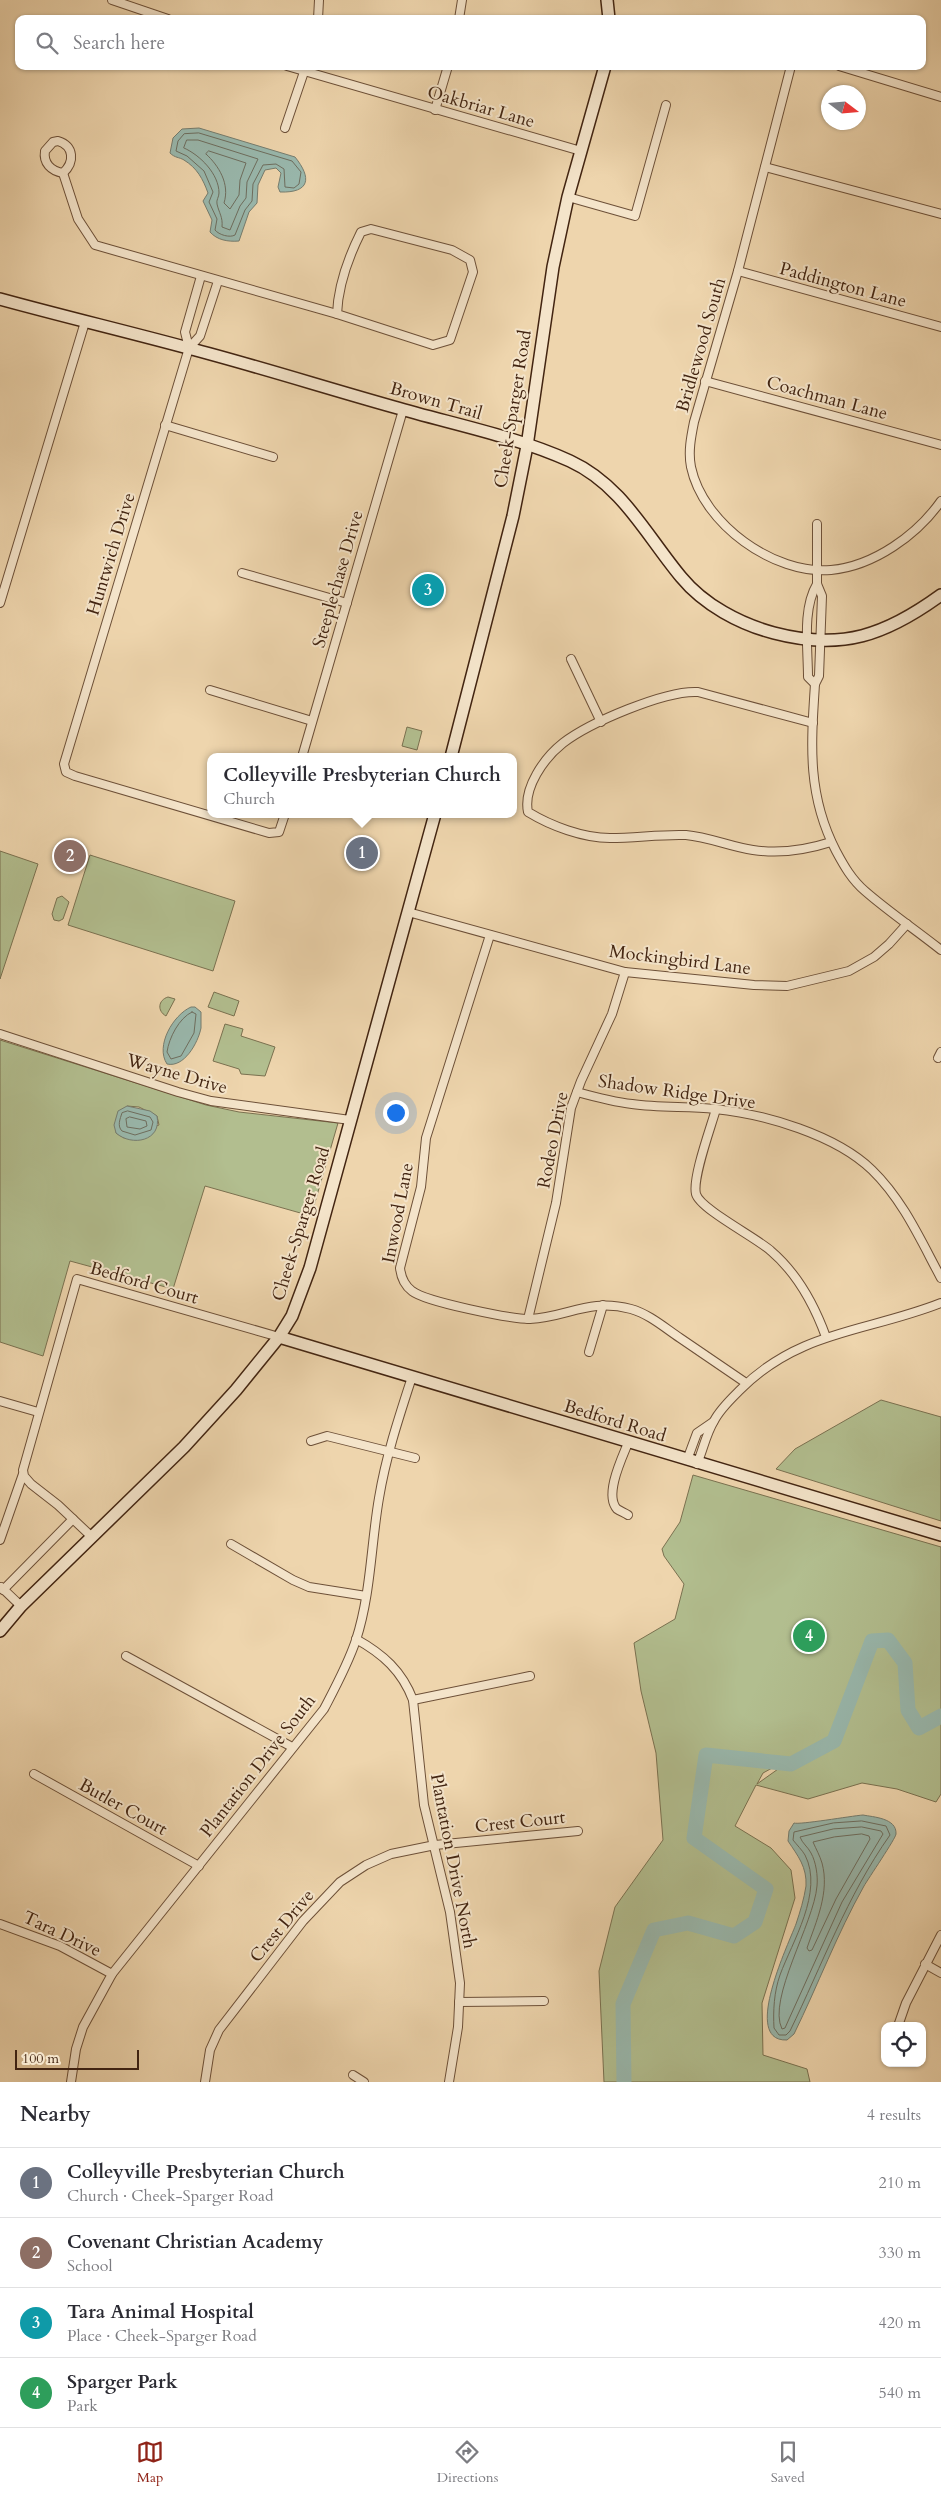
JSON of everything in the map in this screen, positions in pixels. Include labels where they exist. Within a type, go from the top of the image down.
[{"type":"street","points":[[112,0],[156,15]]},
{"type":"street","points":[[318,15],[319,0]]},
{"type":"street","points":[[460,15],[462,0]]},
{"type":"street","points":[[607,0],[609,15]]},
{"type":"street","points":[[286,128],[305,70]]},
{"type":"street","name":"Oakbriar Lane","points":[[308,70],[435,110],[581,151]]},
{"type":"street","points":[[435,110],[447,70]]},
{"type":"street","name":"Cheek-Sparger Road","points":[[452,753],[513,516],[527,446],[553,267],[568,197],[604,70]]},
{"type":"street","name":"Bridlewood South","points":[[790,70],[738,271],[705,381],[690,444],[691,467],[700,492],[727,528],[743,542],[782,562],[817,569],[843,568],[882,553],[916,529],[941,501]]},
{"type":"street","points":[[852,70],[941,97]]},
{"type":"street","points":[[568,197],[636,216],[666,105]]},
{"type":"street","points":[[765,167],[941,214]]},
{"type":"street","points":[[63,173],[78,219],[96,245],[337,314],[434,345],[450,340],[455,332],[473,272],[470,260],[452,250],[389,232],[371,228],[361,232],[340,292],[337,314]]},
{"type":"street","name":"Paddington Lane","points":[[738,271],[941,327]]},
{"type":"street","points":[[189,348],[185,332],[202,276]]},
{"type":"street","points":[[189,348],[200,336],[218,281]]},
{"type":"street","name":"Brown Trail","points":[[0,299],[189,348],[527,446],[569,461],[602,481],[636,515],[682,579],[711,603],[738,620],[758,628],[808,639],[844,639],[887,629],[941,595]]},
{"type":"street","points":[[0,603],[85,322]]},
{"type":"street","name":"Huntwich Drive","points":[[189,348],[64,764],[65,769],[74,776],[207,815]]},
{"type":"street","name":"Coachman Lane","points":[[705,381],[941,445]]},
{"type":"street","name":"Steeplechase Drive","points":[[303,753],[403,410]]},
{"type":"street","points":[[165,425],[273,457]]},
{"type":"street","points":[[817,524],[817,584],[822,596],[819,676],[815,684],[812,723],[812,776],[818,808],[831,842],[852,878],[865,891],[941,950]]},
{"type":"street","points":[[242,573],[347,603]]},
{"type":"street","points":[[815,684],[808,677],[808,639],[810,596],[817,584]]},
{"type":"street","points":[[570,659],[600,722]]},
{"type":"street","points":[[210,690],[312,721]]},
{"type":"street","points":[[812,723],[723,697],[685,691],[659,697],[600,722],[579,733],[554,751],[530,787],[526,805],[528,812],[570,830],[608,838],[687,835],[753,850],[771,852],[809,849],[831,842]]},
{"type":"street","name":"Huntwich Drive","points":[[218,818],[269,833],[279,832],[284,818]]},
{"type":"street","name":"Cheek-Sparger Road","points":[[0,1631],[21,1606],[184,1447],[279,1337],[292,1316],[310,1268],[434,818]]},
{"type":"street","name":"Mockingbird Lane","points":[[408,912],[625,972],[754,985],[787,986],[849,971],[874,957],[907,924]]},
{"type":"street","name":"Inwood Lane","points":[[490,935],[426,1138],[421,1187],[404,1249],[401,1276],[413,1292],[428,1298],[490,1314],[528,1319],[542,1318],[584,1306],[603,1305],[633,1310],[643,1314],[746,1384]]},
{"type":"street","name":"Rodeo Drive","points":[[528,1319],[556,1203],[572,1108],[577,1092],[612,1014],[625,972]]},
{"type":"street","name":"Wayne Drive","points":[[0,1034],[211,1101],[350,1120]]},
{"type":"street","name":"Shadow Ridge Drive","points":[[577,1092],[634,1105],[716,1109],[764,1119],[833,1143],[861,1160],[894,1196],[941,1278]]},
{"type":"street","points":[[716,1109],[698,1174],[696,1196],[714,1212],[772,1251],[789,1269],[816,1309],[826,1337]]},
{"type":"street","name":"Bedford Court","points":[[38,1412],[77,1278],[279,1337]]},
{"type":"street","points":[[692,1462],[723,1407],[771,1363],[798,1348],[826,1337],[921,1311],[941,1303]]},
{"type":"street","points":[[589,1352],[603,1305]]},
{"type":"street","name":"Bedford Road","points":[[279,1337],[628,1443],[941,1535]]},
{"type":"street","name":"Plantation Drive South","points":[[71,2082],[76,2049],[83,2027],[112,1974],[324,1709],[346,1668],[356,1639],[366,1596],[379,1498],[388,1451],[412,1377]]},
{"type":"street","points":[[0,1401],[38,1412],[23,1474],[0,1540]]},
{"type":"street","points":[[311,1441],[327,1436],[415,1458]]},
{"type":"street","points":[[628,1443],[614,1482],[612,1497],[616,1508],[628,1515]]},
{"type":"street","points":[[23,1474],[31,1484],[92,1537]]},
{"type":"street","points":[[21,1606],[2,1588],[73,1519]]},
{"type":"street","points":[[231,1544],[293,1580],[309,1587],[366,1596]]},
{"type":"street","name":"Plantation Drive North","points":[[356,1639],[376,1650],[391,1663],[408,1688],[413,1700],[424,1805],[435,1845],[460,1983],[454,2056],[449,2082]]},
{"type":"street","points":[[126,1656],[292,1747]]},
{"type":"street","points":[[413,1700],[530,1676]]},
{"type":"street","name":"Butler Court","points":[[34,1774],[199,1866]]},
{"type":"street","name":"Crest Court","points":[[435,1845],[578,1831]]},
{"type":"street","name":"Crest Drive","points":[[205,2082],[210,2050],[219,2030],[303,1921],[340,1882],[366,1865],[391,1854],[435,1845]]},
{"type":"street","name":"Tara Drive","points":[[0,1924],[60,1946],[112,1974]]},
{"type":"street","points":[[899,2022],[906,2003],[941,1935]]},
{"type":"street","points":[[925,1964],[941,1973]]},
{"type":"street","points":[[459,2002],[544,2001]]},
{"type":"street","points":[[354,2075],[364,2082]]},
{"type":"green space","points":[[407,727],[422,731],[417,750],[402,746]]},
{"type":"green space","points":[[0,851],[38,864],[0,979]]},
{"type":"green space","points":[[90,855],[235,901],[213,971],[68,925]]},
{"type":"green space","points":[[62,896],[69,902],[63,919],[59,921],[54,920],[52,914],[57,898]]},
{"type":"green space","points":[[214,992],[239,1001],[234,1016],[208,1007]]},
{"type":"green space","points":[[168,997],[175,999],[166,1016],[161,1011],[160,1006],[162,1001]]},
{"type":"green space","points":[[225,1024],[243,1029],[241,1036],[275,1047],[265,1076],[241,1074],[239,1069],[213,1061]]},
{"type":"green space","points":[[0,1040],[206,1105],[239,1112],[338,1123],[311,1216],[205,1186],[173,1289],[70,1261],[43,1356],[0,1342]],"holes":[[[127,1106],[139,1107],[157,1116],[159,1125],[124,1138],[116,1133]]]},
{"type":"green space","points":[[881,1400],[941,1417],[941,1521],[776,1469],[795,1449]]},
{"type":"green space","points":[[693,1475],[941,1547],[941,1794],[936,1802],[897,1789],[862,1783],[808,1799],[756,1785],[735,1826],[771,1848],[791,1870],[795,1898],[762,2003],[763,2055],[807,2069],[810,2082],[604,2082],[599,1971],[615,1907],[663,1840],[656,1753],[641,1691],[634,1643],[675,1619],[684,1584],[664,1556],[662,1549],[680,1522]],"holes":[[[795,1757],[757,1784],[763,1773]]]},
{"type":"water","points":[[199,128],[295,157],[304,171],[306,178],[302,187],[290,192],[280,192],[278,187],[281,173],[276,168],[265,170],[258,185],[257,203],[249,212],[239,241],[223,240],[210,232],[212,220],[203,201],[208,193],[204,183],[193,167],[170,153],[173,138],[182,129]]},
{"type":"water","points":[[191,1007],[195,1007],[201,1012],[201,1028],[197,1041],[189,1053],[179,1062],[167,1064],[163,1049],[168,1032],[178,1017]]},
{"type":"water","points":[[127,1106],[150,1111],[157,1116],[155,1131],[150,1136],[144,1139],[130,1140],[116,1133],[114,1125],[118,1111]]},
{"type":"water","points":[[863,1815],[889,1821],[895,1829],[895,1837],[854,1904],[794,2034],[787,2040],[774,2036],[768,2025],[768,2009],[772,1990],[796,1924],[806,1886],[803,1867],[788,1841],[789,1831],[794,1823]]},
{"type":"waterway","points":[[624,2082],[623,2004],[654,1930],[688,1923],[734,1936],[755,1922],[766,1889],[694,1838],[706,1755],[791,1764],[834,1741],[872,1641],[888,1640],[905,1663],[908,1710],[919,1728],[941,1716]]},
{"type":"place","name":"Tara Animal Hospital","points":[[428,590]]},
{"type":"place","name":"Colleyville Presbyterian Church","points":[[362,853]]},
{"type":"place","name":"Covenant Christian Academy","points":[[70,856]]},
{"type":"place","name":"Sparger Park","points":[[809,1636]]}]
